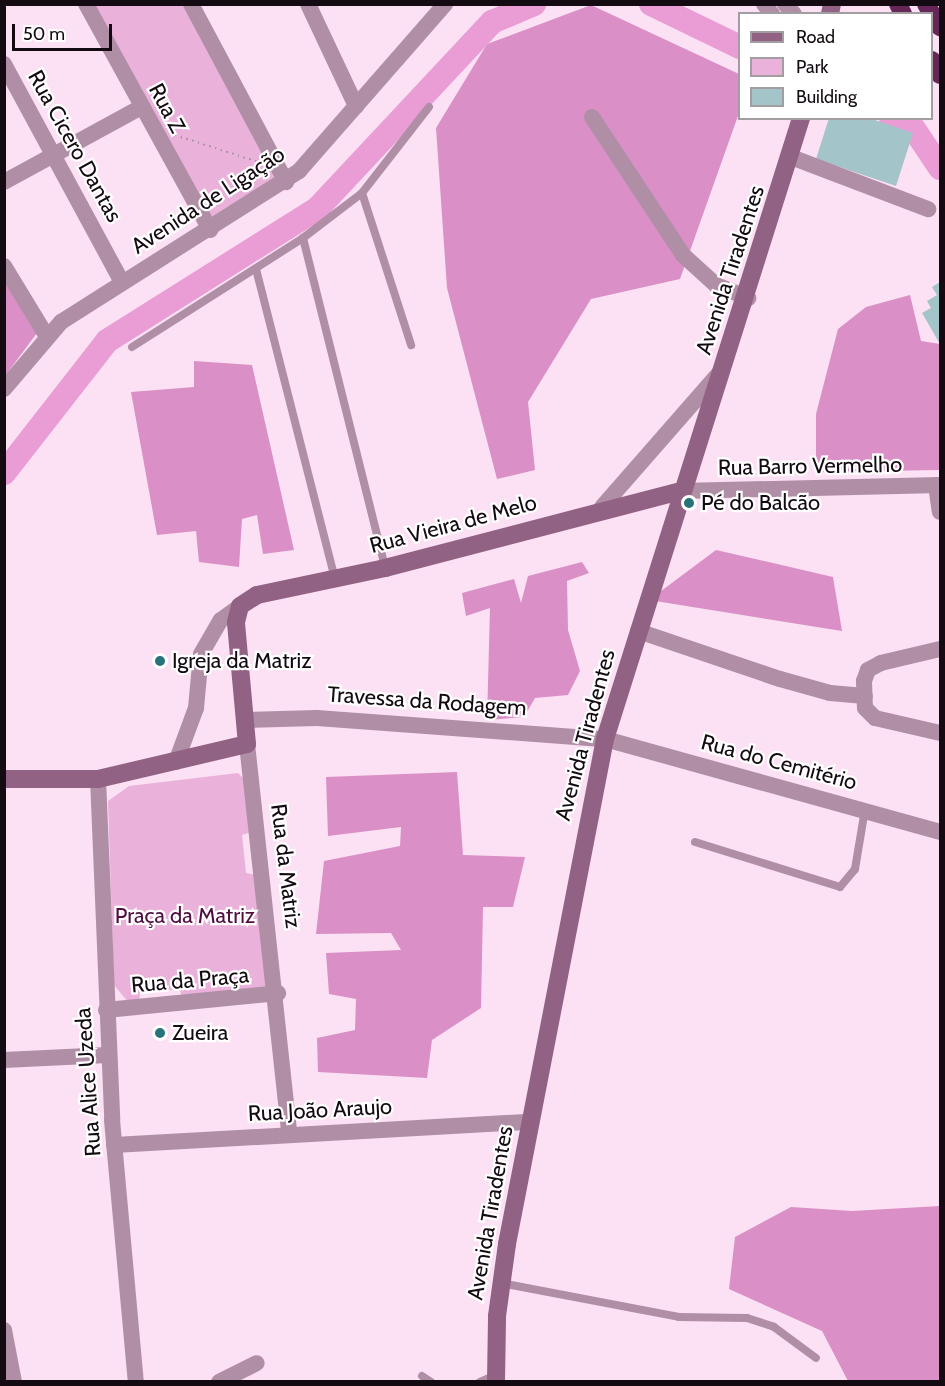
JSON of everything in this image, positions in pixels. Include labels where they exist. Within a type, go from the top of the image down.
[{"type":"street","name":"Rua Z","points":[[86,4],[140,108],[210,230]]},
{"type":"street","points":[[191,4],[275,168],[286,182]]},
{"type":"street","points":[[308,4],[356,106]]},
{"type":"street","name":"Avenida de Ligação","points":[[4,389],[46,335],[122,282],[286,182],[356,106],[428,12],[446,4]]},
{"type":"street","name":"Rua Cicero Dantas","points":[[4,64],[56,155],[122,282]]},
{"type":"street","points":[[4,182],[140,108]]},
{"type":"street","points":[[592,117],[683,255],[716,285],[748,298]]},
{"type":"street","name":"Avenida Tiradentes","points":[[491,1379],[500,1283],[529,1122],[605,739],[680,491],[748,298],[800,120]]},
{"type":"street","points":[[791,157],[928,209]]},
{"type":"street","points":[[4,266],[46,335]]},
{"type":"street","points":[[602,507],[724,367]]},
{"type":"street","points":[[938,485],[940,512]]},
{"type":"street","name":"Rua Barro Vermelho","points":[[680,491],[938,485]]},
{"type":"street","name":"Rua Vieira de Melo","points":[[240,606],[257,595],[385,568],[602,507],[680,491]]},
{"type":"street","points":[[176,762],[196,708],[201,654],[221,620],[240,606]]},
{"type":"street","name":"Rua da Matriz","points":[[240,606],[236,622],[247,744],[278,993],[289,1133]]},
{"type":"street","points":[[638,631],[780,679],[830,693],[865,696]]},
{"type":"street","points":[[940,648],[868,670],[865,696],[866,708],[875,718],[940,733]]},
{"type":"street","name":"Travessa da Rodagem","points":[[246,720],[317,718],[605,739]]},
{"type":"street","name":"Rua do Cemitério","points":[[605,739],[865,809],[940,832]]},
{"type":"street","points":[[4,779],[98,779],[247,744]]},
{"type":"street","name":"Rua Alice Uzeda","points":[[98,779],[108,1055],[136,1382]]},
{"type":"street","name":"Rua da Praça","points":[[106,1010],[278,993]]},
{"type":"street","points":[[4,1060],[108,1055]]},
{"type":"street","name":"Rua João Araujo","points":[[114,1144],[529,1122]]},
{"type":"street","points":[[4,1330],[14,1382]]},
{"type":"street","points":[[219,1382],[257,1364]]},
{"type":"lane","points":[[132,347],[303,238],[362,193],[429,107]]},
{"type":"lane","points":[[362,193],[411,345]]},
{"type":"lane","points":[[303,238],[385,568]]},
{"type":"lane","points":[[256,269],[335,578]]},
{"type":"lane","points":[[695,842],[840,886],[855,869],[865,809]]},
{"type":"lane","points":[[500,1283],[680,1317],[747,1318],[774,1327],[816,1358]]},
{"type":"lane","points":[[422,1376],[431,1382]]},
{"type":"path","points":[[151,128],[275,168]]},
{"type":"green space","points":[[87,5],[194,5],[287,183],[212,230]]},
{"type":"green space","name":"Praça da Matriz","points":[[238,773],[248,783],[254,831],[242,835],[246,873],[258,875],[268,992],[184,1000],[179,989],[140,993],[139,1003],[128,1002],[114,985],[108,801],[129,786]]},
{"type":"shaded area","points":[[591,5],[738,74],[738,116],[680,279],[591,299],[528,402],[535,470],[497,479],[447,288],[436,128],[487,44]]},
{"type":"shaded area","points":[[4,279],[37,333],[5,376],[4,376]]},
{"type":"shaded area","points":[[910,295],[921,341],[940,344],[940,470],[816,472],[816,414],[838,329],[866,307]]},
{"type":"shaded area","points":[[194,361],[252,365],[294,550],[263,554],[257,515],[242,519],[239,567],[199,562],[196,531],[157,535],[131,392],[194,387]]},
{"type":"shaded area","points":[[716,550],[833,577],[842,631],[649,600]]},
{"type":"shaded area","points":[[582,562],[589,573],[567,581],[568,630],[580,671],[568,695],[535,698],[524,717],[487,720],[490,608],[466,616],[462,593],[514,579],[521,603],[528,576]]},
{"type":"shaded area","points":[[457,772],[463,855],[525,857],[513,907],[483,907],[481,1008],[432,1040],[427,1078],[318,1072],[317,1038],[355,1030],[356,999],[329,994],[326,953],[401,950],[391,933],[316,934],[324,861],[400,846],[401,827],[328,836],[326,777]]},
{"type":"shaded area","points":[[940,1206],[940,1381],[848,1381],[822,1331],[729,1289],[735,1237],[791,1207],[852,1211]]},
{"type":"building","points":[[828,120],[875,120],[913,133],[896,186],[816,159]]},
{"type":"building","points":[[940,282],[940,344],[922,313],[931,308],[927,301],[937,295],[932,287]]},
{"type":"waterway","points":[[4,473],[107,341],[318,208],[492,22],[534,4]]},
{"type":"waterway","points":[[651,4],[738,46]]},
{"type":"waterway","points":[[895,120],[914,129],[940,168]]},
{"type":"place","name":"Pé do Balcão","points":[[689,503]]},
{"type":"place","name":"Igreja da Matriz","points":[[160,661]]},
{"type":"place","name":"Zueira","points":[[160,1033]]}]
